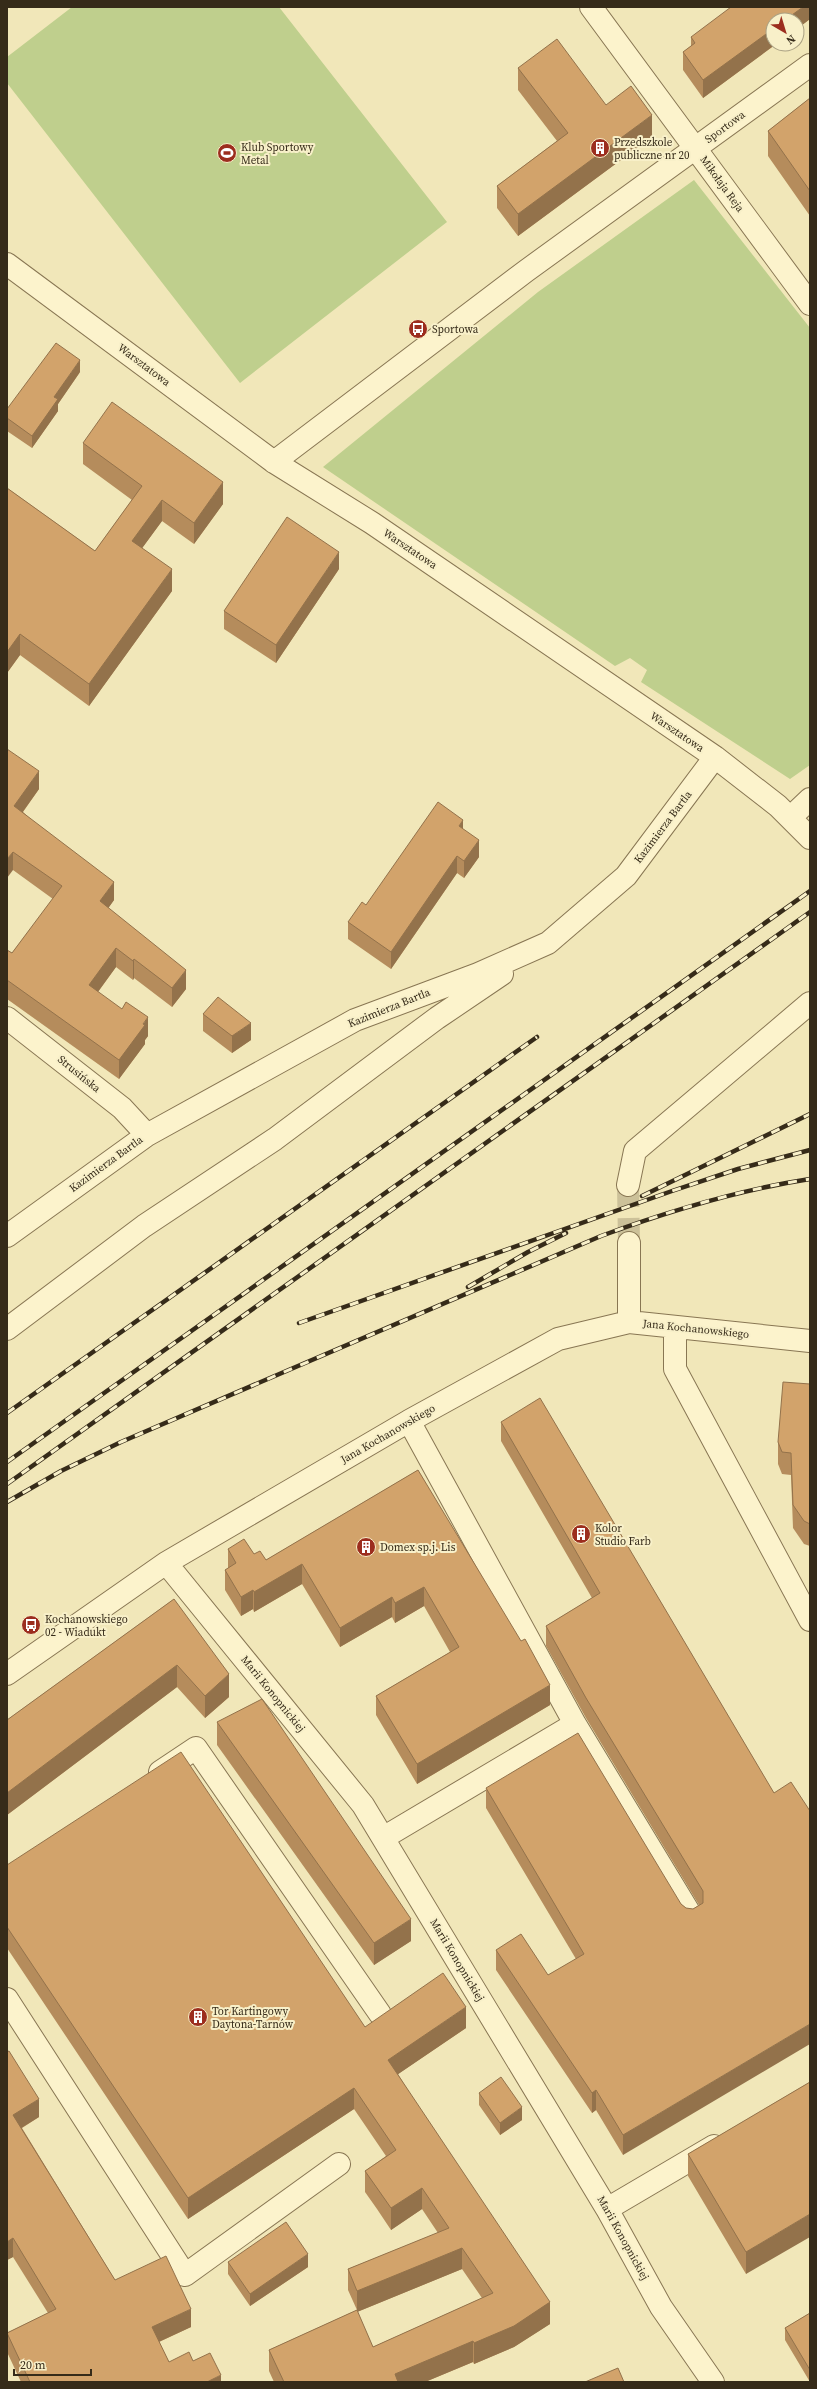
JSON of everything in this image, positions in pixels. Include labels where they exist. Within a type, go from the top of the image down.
[{"type":"street","name":"Mikołaja Reja","points":[[591,7],[810,304]]},
{"type":"street","name":"Sportowa","points":[[274,462],[526,271],[810,65]]},
{"type":"street","name":"Warsztatowa","points":[[7,264],[274,462],[372,523],[714,757],[778,806],[810,838]]},
{"type":"street","name":"Kazimierza Bartla","points":[[7,1236],[147,1135],[355,1020],[478,974],[548,943],[626,876],[714,757]]},
{"type":"street","points":[[790,818],[810,799]]},
{"type":"street","points":[[7,1329],[144,1226],[275,1139],[437,1018],[548,943]]},
{"type":"street","points":[[628,1185],[635,1152],[810,1003]]},
{"type":"street","name":"Strusińska","points":[[7,1018],[122,1108],[147,1135]]},
{"type":"street","points":[[629,1244],[629,1322]]},
{"type":"street","name":"Jana Kochanowskiego","points":[[7,1674],[166,1563],[409,1421],[558,1339],[629,1322],[810,1341]]},
{"type":"street","points":[[676,1328],[675,1369],[810,1620]]},
{"type":"street","points":[[409,1421],[574,1724],[692,1917]]},
{"type":"street","name":"Marii Konopnickiej","points":[[166,1563],[363,1805],[607,2209],[661,2307],[713,2382]]},
{"type":"street","points":[[383,1838],[574,1724]]},
{"type":"street","points":[[144,1782],[196,1748],[380,2014]]},
{"type":"street","points":[[7,1999],[185,2274],[339,2164]]},
{"type":"street","points":[[607,2209],[729,2138]]},
{"type":"green space","name":"Klub Sportowy Metal","points":[[72,7],[279,7],[447,222],[240,383],[7,83],[7,57]]},
{"type":"green space","points":[[694,180],[810,328],[810,765],[790,779],[641,682],[647,670],[630,658],[615,666],[323,467],[538,292]]},
{"type":"building","points":[[731,7],[803,7],[796,12],[765,12],[765,35],[703,80],[683,52],[695,43],[691,37]]},
{"type":"building","points":[[557,39],[606,105],[631,86],[652,115],[518,214],[497,186],[568,133],[518,68]]},
{"type":"building","points":[[810,98],[810,191],[768,131]]},
{"type":"building","points":[[56,343],[80,360],[54,397],[58,399],[32,436],[7,418],[7,409]]},
{"type":"building","points":[[112,402],[223,482],[194,523],[162,500],[132,541],[172,569],[89,684],[20,634],[7,652],[7,488],[95,551],[142,486],[83,443]]},
{"type":"building","points":[[287,517],[339,552],[276,645],[224,611]]},
{"type":"building","points":[[7,749],[39,771],[14,806],[114,882],[100,901],[186,970],[172,988],[134,959],[133,961],[116,948],[89,985],[122,1009],[126,1002],[148,1017],[143,1024],[145,1025],[119,1060],[7,980],[7,950],[12,953],[62,886],[13,852],[7,859]]},
{"type":"building","points":[[438,802],[463,820],[459,826],[479,840],[464,861],[457,856],[391,952],[348,922],[362,902],[366,905]]},
{"type":"building","points":[[218,997],[251,1023],[232,1036],[203,1014]]},
{"type":"building","points":[[783,1382],[810,1384],[810,1524],[804,1521],[793,1505],[791,1453],[782,1452],[778,1442]]},
{"type":"building","points":[[540,1398],[774,1793],[791,1782],[810,1811],[810,2024],[623,2135],[596,2090],[592,2093],[496,1950],[521,1934],[548,1975],[584,1954],[486,1788],[578,1733],[681,1904],[686,1908],[693,1909],[703,1903],[703,1891],[586,1698],[546,1626],[600,1593],[501,1422]]},
{"type":"building","points":[[418,1470],[521,1641],[525,1639],[550,1685],[417,1764],[376,1696],[459,1647],[424,1587],[395,1603],[392,1597],[340,1628],[302,1564],[254,1592],[253,1590],[241,1597],[225,1570],[236,1563],[228,1549],[244,1539],[254,1554],[260,1551],[266,1560]]},
{"type":"building","points":[[174,1599],[229,1674],[205,1696],[177,1665],[7,1793],[7,1720]]},
{"type":"building","points":[[262,1699],[411,1919],[374,1943],[217,1722]]},
{"type":"building","name":"Tor Kartingowy Daytona-Tarnów","points":[[181,1752],[365,2027],[443,1973],[466,2007],[388,2060],[550,2302],[514,2326],[474,2343],[473,2341],[395,2374],[398,2382],[284,2382],[269,2350],[357,2310],[373,2347],[493,2293],[462,2248],[357,2291],[348,2269],[449,2228],[422,2188],[391,2208],[365,2171],[396,2150],[354,2088],[188,2198],[7,1927],[7,1865]]},
{"type":"building","points":[[9,2051],[39,2099],[13,2115],[115,2280],[166,2256],[191,2309],[152,2327],[169,2362],[189,2352],[193,2361],[210,2353],[221,2375],[207,2382],[30,2382],[7,2333],[56,2309],[13,2238],[7,2242],[7,2052]]},
{"type":"building","points":[[501,2077],[522,2107],[500,2123],[479,2093]]},
{"type":"building","points":[[810,2082],[810,2214],[746,2252],[688,2154]]},
{"type":"building","points":[[286,2222],[308,2254],[250,2294],[228,2262]]},
{"type":"building","points":[[810,2313],[810,2370],[785,2328]]},
{"type":"building","points":[[618,2368],[624,2382],[585,2382]]},
{"type":"tunnel","points":[[628,1185],[629,1243]]},
{"type":"railway","points":[[7,1462],[810,891]]},
{"type":"railway","points":[[7,1484],[810,912]]},
{"type":"railway","points":[[7,1413],[537,1037]]},
{"type":"railway","points":[[642,1196],[810,1114]]},
{"type":"railway","points":[[299,1323],[672,1191],[738,1169],[810,1150]]},
{"type":"railway","points":[[7,1502],[61,1471],[121,1442],[601,1236],[704,1202],[757,1189],[810,1179]]},
{"type":"railway","points":[[468,1287],[528,1252],[566,1233]]},
{"type":"place","name":"Przedszkole publiczne nr 20","points":[[600,148]]},
{"type":"place","name":"Klub Sportowy Metal","points":[[227,153]]},
{"type":"place","name":"Sportowa","points":[[418,329]]},
{"type":"place","name":"Kolor Studio Farb","points":[[581,1534]]},
{"type":"place","name":"Domex sp.j. Lis","points":[[366,1547]]},
{"type":"place","name":"Kochanowskiego 02 - Wiadukt","points":[[31,1625]]},
{"type":"place","name":"Tor Kartingowy Daytona-Tarnów","points":[[198,2017]]}]
